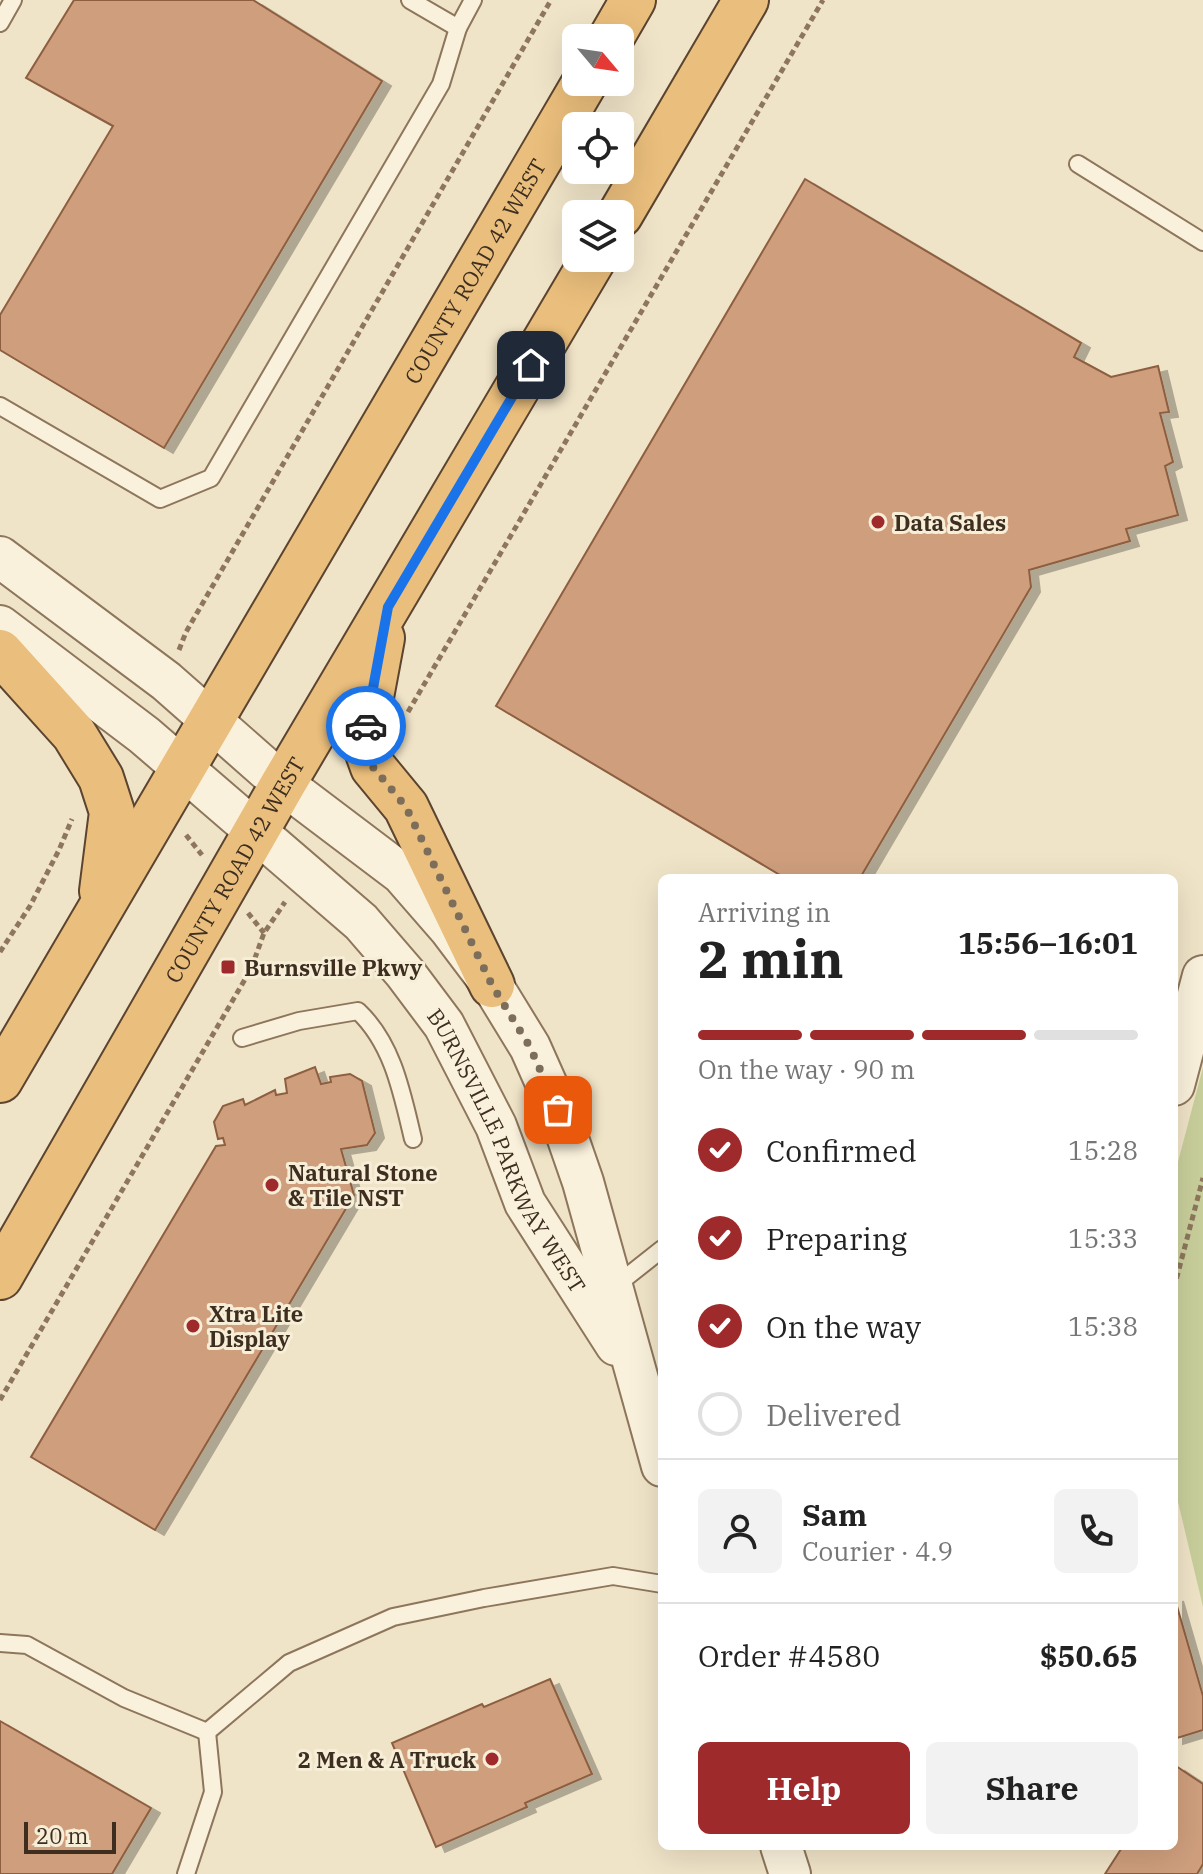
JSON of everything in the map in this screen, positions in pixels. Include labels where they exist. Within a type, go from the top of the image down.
[{"type":"highway","points":[[619,24],[633,0]]},
{"type":"highway","points":[[651,162],[732,0]]},
{"type":"highway","points":[[629,200],[746,0]]},
{"type":"highway","name":"COUNTY ROAD 42 WEST","points":[[0,1080],[577,96]]},
{"type":"highway","name":"COUNTY ROAD 42 WEST","points":[[0,1277],[283,784],[586,272]]},
{"type":"highway","points":[[388,607],[364,742],[373,767],[406,807],[492,985]]},
{"type":"highway","points":[[0,652],[74,734],[101,778],[112,812],[100,910]]},
{"type":"street","name":"BURNSVILLE PARKWAY WEST","points":[[0,557],[166,681],[283,784],[402,874],[449,928],[492,985],[530,1047],[558,1110],[583,1182],[658,1451]]},
{"type":"street","name":"BURNSVILLE PARKWAY WEST","points":[[0,626],[144,735],[257,831],[361,922],[405,973],[444,1025],[493,1120],[525,1203],[639,1382]]},
{"type":"street","points":[[1178,1070],[1203,976]]},
{"type":"street","points":[[782,1850],[790,1874]]},
{"type":"lane","points":[[0,23],[13,0]]},
{"type":"lane","points":[[410,0],[458,28]]},
{"type":"lane","points":[[0,406],[160,499],[211,478],[441,84],[458,28],[473,0]]},
{"type":"lane","points":[[1078,164],[1203,242]]},
{"type":"lane","points":[[242,1038],[299,1021],[358,1011],[371,1023],[396,1071],[413,1139]]},
{"type":"lane","points":[[613,1288],[658,1252]]},
{"type":"lane","points":[[207,1732],[289,1663],[393,1617],[613,1576],[658,1583]]},
{"type":"lane","points":[[0,1643],[27,1645],[124,1698],[207,1732]]},
{"type":"lane","points":[[186,1874],[213,1792],[207,1732]]},
{"type":"path","points":[[186,632],[551,0]]},
{"type":"path","points":[[403,719],[823,0]]},
{"type":"path","points":[[0,952],[30,906],[59,850],[76,808]]},
{"type":"path","points":[[0,1400],[251,969],[269,926]]},
{"type":"path","points":[[1178,1273],[1203,1178]]},
{"type":"green space","points":[[1203,1067],[1203,1607],[1178,1502],[1178,1162]]},
{"type":"building","points":[[74,0],[253,0],[382,81],[164,448],[0,350],[0,315],[113,126],[26,78]]},
{"type":"building","name":"Data Sales","points":[[805,179],[1081,343],[1074,357],[1111,377],[1158,366],[1169,412],[1160,413],[1173,462],[1165,466],[1178,515],[1126,529],[1130,541],[1029,570],[1031,587],[862,874],[778,874],[496,706]]},
{"type":"building","name":"Xtra Lite Display","points":[[315,1067],[321,1084],[331,1082],[330,1077],[350,1074],[362,1081],[375,1133],[367,1145],[341,1149],[354,1195],[155,1530],[31,1457],[216,1146],[225,1145],[223,1138],[218,1139],[214,1122],[223,1106],[243,1099],[245,1105],[275,1090],[276,1095],[287,1093],[285,1079]]},
{"type":"building","points":[[1178,1610],[1203,1696],[1203,1730],[1178,1738]]},
{"type":"building","name":"2 Men & A Truck","points":[[550,1679],[592,1774],[436,1847],[392,1743]]},
{"type":"building","points":[[0,1721],[151,1808],[112,1874],[0,1874]]},
{"type":"building","points":[[1178,1767],[1203,1784],[1203,1864],[1197,1874],[1105,1874],[1120,1850],[1178,1850]]},
{"type":"way so far","points":[[366,726],[364,742],[373,767],[406,807],[492,985],[530,1047],[558,1110]]},
{"type":"place","name":"Data Sales","points":[[878,522]]},
{"type":"place","name":"Burnsville Pkwy","points":[[228,967]]},
{"type":"place","name":"Natural Stone & Tile NST","points":[[272,1185]]},
{"type":"place","name":"Xtra Lite Display","points":[[193,1326]]},
{"type":"place","name":"2 Men & A Truck","points":[[492,1759]]},
{"type":"route","points":[[366,726],[388,607],[531,365]]}]
